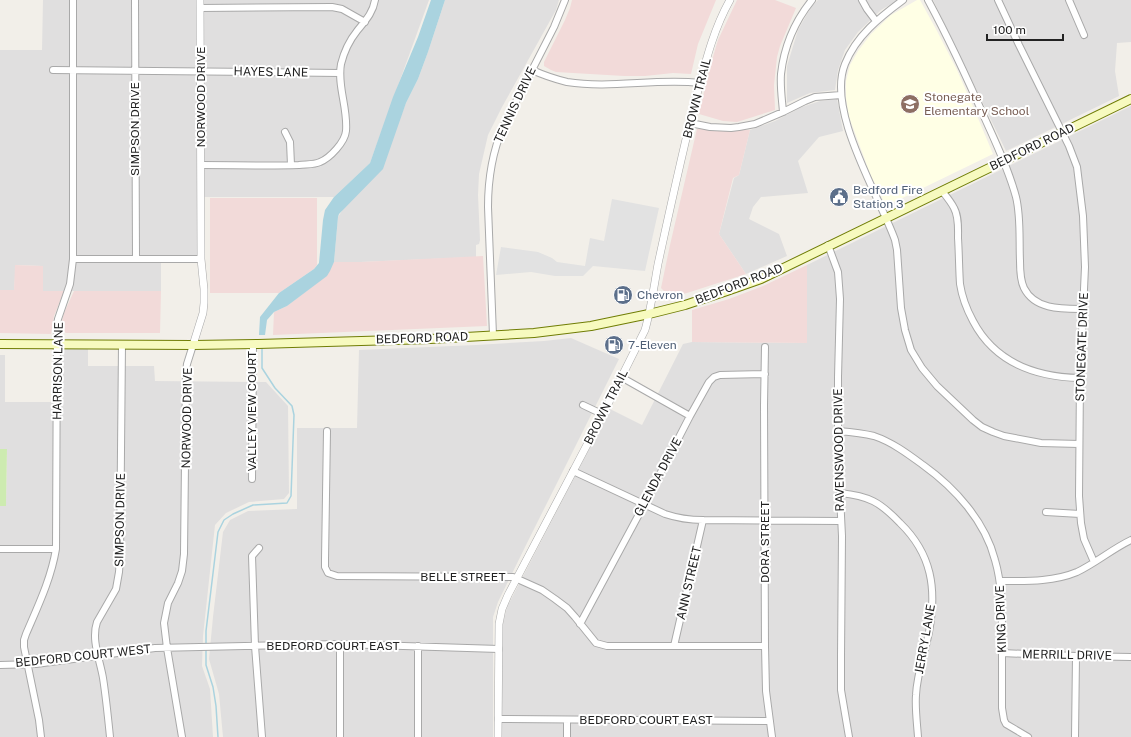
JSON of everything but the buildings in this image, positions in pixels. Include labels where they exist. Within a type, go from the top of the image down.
[{"type":"main road","name":"BEDFORD ROAD","points":[[0,344],[259,344],[430,339],[534,333],[591,326],[649,314],[685,305],[761,279],[1131,99]]},
{"type":"street","name":"HARRISON LANE","points":[[41,737],[24,647],[24,640],[45,589],[54,561],[56,549],[56,344],[58,319],[70,284],[73,259],[73,0]]},
{"type":"street","name":"SIMPSON DRIVE","points":[[134,0],[136,259]]},
{"type":"street","points":[[201,165],[315,164],[333,153],[344,138],[346,132],[346,120],[340,73],[343,58],[346,48],[373,11],[375,0]]},
{"type":"street","name":"TENNIS DRIVE","points":[[493,336],[488,207],[489,174],[493,155],[503,127],[554,26],[565,0]]},
{"type":"street","name":"BROWN TRAIL","points":[[498,737],[499,624],[502,609],[645,330],[658,264],[700,83],[710,46],[720,19],[730,0]]},
{"type":"street","points":[[782,112],[781,74],[788,45],[801,15],[812,0]]},
{"type":"street","points":[[862,0],[876,21]]},
{"type":"street","points":[[904,0],[876,21],[857,42],[845,64],[842,74],[841,95],[842,106],[852,138],[885,219],[892,232],[897,250],[901,308],[905,330],[912,350],[922,368],[937,386],[982,427],[1004,436],[1041,443],[1079,444]]},
{"type":"street","points":[[928,0],[947,34],[969,82],[1013,188],[1018,208],[1020,269],[1024,288],[1036,301],[1048,307],[1083,309]]},
{"type":"street","name":"STONEGATE DRIVE","points":[[998,0],[1018,45],[1062,132],[1074,159],[1079,179],[1085,267],[1080,378],[1080,523],[1084,539],[1094,562]]},
{"type":"street","points":[[1069,0],[1084,35]]},
{"type":"street","points":[[200,4],[332,7],[342,9],[365,22]]},
{"type":"street","name":"NORWOOD DRIVE","points":[[182,737],[164,623],[168,603],[182,571],[184,554],[186,372],[187,364],[203,314],[204,303],[202,258],[200,4]]},
{"type":"street","points":[[53,70],[73,71]]},
{"type":"street","points":[[532,70],[551,78],[567,82],[620,84],[679,82],[700,83]]},
{"type":"street","name":"HAYES LANE","points":[[73,71],[340,73]]},
{"type":"street","points":[[690,123],[710,127],[731,128],[755,124],[815,97],[841,95]]},
{"type":"street","points":[[285,132],[290,142],[291,165]]},
{"type":"street","points":[[942,191],[955,209],[958,228],[961,292],[967,311],[976,328],[990,345],[1014,363],[1044,374],[1066,378],[1080,378]]},
{"type":"street","name":"RAVENSWOOD DRIVE","points":[[828,246],[838,272],[840,283],[838,377],[841,521],[840,656],[841,690],[849,737]]},
{"type":"street","points":[[73,259],[202,258]]},
{"type":"street","name":"SIMPSON DRIVE","points":[[110,737],[106,697],[98,655],[95,628],[116,589],[119,572],[122,344]]},
{"type":"street","name":"VALLEY VIEW COURT","points":[[252,479],[259,344]]},
{"type":"street","name":"DORA STREET","points":[[765,347],[765,646],[766,691],[772,737]]},
{"type":"street","name":"GLENDA DRIVE","points":[[580,624],[690,416],[710,382],[714,377],[725,374],[764,374]]},
{"type":"street","points":[[621,377],[690,416]]},
{"type":"street","points":[[583,405],[602,414]]},
{"type":"street","name":"BELLE STREET","points":[[327,431],[325,567],[328,573],[337,576],[509,576],[517,578],[542,590],[555,599],[567,608],[596,643],[602,645],[765,646]]},
{"type":"street","name":"KING DRIVE","points":[[838,431],[873,436],[905,452],[943,480],[970,511],[983,531],[995,559],[1000,581],[1002,601],[1002,708],[1004,720],[1008,726],[1028,737]]},
{"type":"street","points":[[573,471],[644,505],[673,517],[703,520],[841,521]]},
{"type":"street","name":"JERRY LANE","points":[[840,493],[853,494],[870,499],[888,510],[917,543],[925,557],[931,575],[932,613],[916,694],[918,737]]},
{"type":"street","points":[[1046,512],[1080,514]]},
{"type":"street","name":"ANN STREET","points":[[674,646],[703,520]]},
{"type":"street","points":[[1000,581],[1026,581],[1052,579],[1066,576],[1078,571],[1131,540]]},
{"type":"street","points":[[259,548],[252,556],[255,646],[262,737]]},
{"type":"street","points":[[0,549],[56,549]]},
{"type":"street","points":[[340,644],[340,737]]},
{"type":"street","name":"BEDFORD COURT EAST","points":[[167,648],[340,644],[499,649]]},
{"type":"street","points":[[418,646],[418,737]]},
{"type":"street","name":"BEDFORD COURT WEST","points":[[0,664],[36,664],[130,651],[167,648]]},
{"type":"street","name":"MERRILL DRIVE","points":[[1002,653],[1131,657]]},
{"type":"street","points":[[1075,737],[1076,656]]},
{"type":"street","name":"BEDFORD COURT EAST","points":[[498,719],[770,721]]},
{"type":"street","points":[[567,720],[567,737]]},
{"type":"shaded area","points":[[43,0],[429,0],[370,163],[334,197],[199,197],[198,255],[161,255],[161,291],[43,291],[43,266],[16,265],[14,290],[0,290],[0,50],[42,50]]},
{"type":"shaded area","points":[[445,0],[559,0],[556,10],[488,135],[479,174],[478,195],[480,240],[479,244],[476,245],[476,257],[334,262],[338,217],[399,121],[418,79]]},
{"type":"shaded area","points":[[572,0],[716,0],[698,44],[691,74],[673,73],[645,76],[624,76],[556,72],[544,66],[544,62],[565,20]]},
{"type":"shaded area","points":[[737,0],[775,0],[796,8],[777,57],[774,85],[775,110],[737,122],[723,121],[699,114],[718,40]]},
{"type":"shaded area","points":[[818,0],[898,0],[881,10],[858,32],[845,50],[838,70],[835,90],[810,93],[787,103],[787,66],[798,30],[811,7]]},
{"type":"shaded area","name":"Stonegate Elementary School","points":[[917,0],[920,0],[957,70],[993,154],[886,206],[871,176],[849,117],[846,98],[846,81],[850,65],[858,51],[871,34],[891,15]]},
{"type":"shaded area","points":[[933,0],[1131,0],[1131,42],[1117,43],[1115,71],[1119,96],[1006,151]]},
{"type":"shaded area","points":[[837,99],[843,131],[819,137],[798,161],[808,193],[761,197],[753,207],[749,219],[779,234],[787,256],[746,274],[719,234],[734,178],[739,175],[750,130],[775,121],[802,107],[820,101]]},
{"type":"shaded area","points":[[1131,106],[1131,737],[502,737],[502,628],[507,607],[610,409],[642,425],[683,344],[692,342],[807,343],[807,265]]},
{"type":"shaded area","points":[[697,129],[750,130],[739,175],[733,178],[719,234],[746,274],[670,297],[661,288]]},
{"type":"shaded area","points":[[210,198],[317,198],[317,265],[314,269],[279,293],[210,293]]},
{"type":"shaded area","points":[[612,199],[659,208],[645,271],[593,266],[583,276],[555,276],[531,272],[496,275],[501,247],[538,252],[552,258],[557,262],[585,266],[590,238],[604,241]]},
{"type":"shaded area","points":[[483,256],[487,326],[273,335],[274,312],[287,306],[326,276],[334,262]]},
{"type":"shaded area","points":[[15,265],[43,266],[43,291],[64,291],[54,316],[51,334],[0,333],[0,290],[14,290]]},
{"type":"shaded area","points":[[807,265],[807,343],[692,342],[692,310],[729,299],[763,286]]},
{"type":"shaded area","points":[[74,291],[161,291],[160,333],[66,333],[62,330],[62,321]]},
{"type":"shaded area","points":[[571,338],[619,359],[498,602],[493,617],[493,737],[223,737],[219,694],[209,659],[223,532],[230,520],[248,511],[297,509],[297,428],[357,428],[359,350],[476,345]]},
{"type":"shaded area","points":[[88,348],[88,366],[154,366],[155,381],[266,382],[288,406],[289,493],[284,499],[249,502],[226,513],[215,525],[203,636],[202,666],[210,689],[213,737],[0,737],[0,506],[6,506],[7,449],[0,449],[0,355],[5,355],[5,402],[60,402],[59,349]]},
{"type":"green space","points":[[0,449],[7,449],[6,506],[0,506]]},
{"type":"water","points":[[431,0],[445,0],[428,52],[418,79],[406,103],[383,169],[339,214],[334,262],[327,276],[287,306],[274,312],[267,320],[265,335],[259,335],[260,317],[279,293],[314,269],[319,263],[325,210],[334,197],[370,163],[393,97],[418,37]]},
{"type":"waterway","points":[[206,645],[206,631],[218,532],[224,520],[253,505],[287,503],[291,496],[294,415],[292,406],[275,388],[262,368],[262,346]]},
{"type":"waterway","points":[[206,649],[206,665],[213,687],[216,706],[218,737]]},
{"type":"place","name":"Stonegate Elementary School","points":[[910,104]]},
{"type":"place","name":"Bedford Fire Station 3","points":[[839,197]]},
{"type":"place","name":"Chevron","points":[[623,295]]},
{"type":"place","name":"7-Eleven","points":[[614,345]]}]
